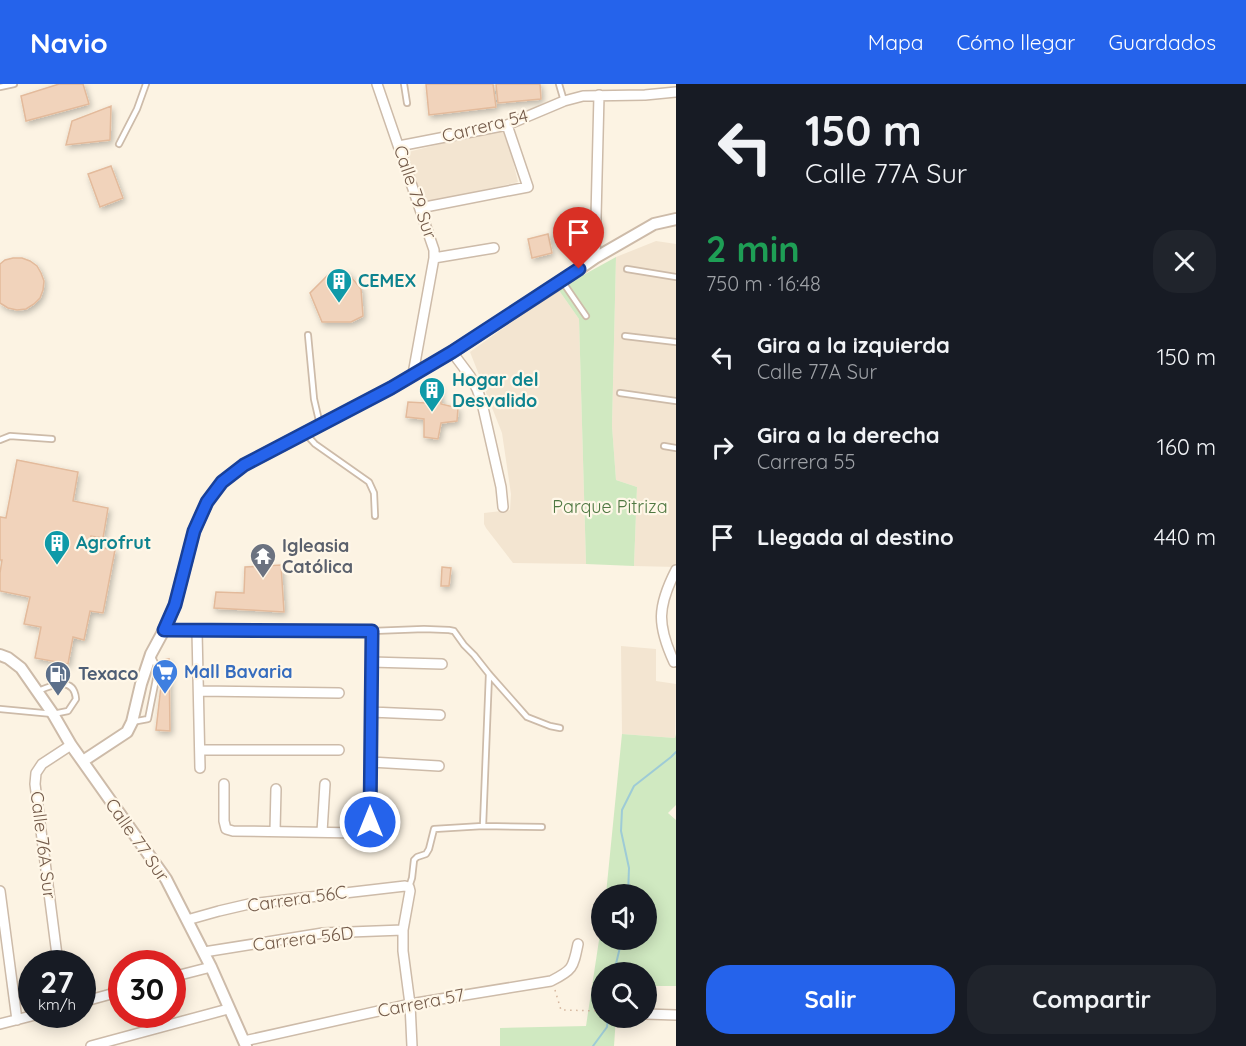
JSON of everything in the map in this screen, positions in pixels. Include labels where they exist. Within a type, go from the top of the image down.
[{"type":"street","name":"Calle 79 Sur","points":[[377,84],[432,241],[434,258],[413,374]]},
{"type":"street","name":"Carrera 54","points":[[399,146],[507,124],[564,101],[583,96],[676,92]]},
{"type":"street","points":[[595,258],[599,95]]},
{"type":"street","points":[[420,207],[528,187],[507,124]]},
{"type":"street","points":[[84,761],[127,732],[132,722],[151,654],[175,605],[194,531],[207,502],[222,482],[244,465],[391,388],[452,352],[595,258],[654,224],[676,219]]},
{"type":"street","points":[[434,258],[494,248]]},
{"type":"street","points":[[452,352],[470,376],[482,403],[501,487],[503,507]]},
{"type":"street","points":[[674,662],[661,625],[664,598],[676,570]]},
{"type":"street","points":[[164,630],[372,631],[370,822],[368,831],[359,833],[226,829],[224,783]]},
{"type":"street","points":[[197,631],[200,768]]},
{"type":"street","name":"Calle 77 Sur","points":[[0,655],[21,668],[71,745],[166,879],[204,952],[245,1044]]},
{"type":"street","points":[[371,662],[442,664]]},
{"type":"street","points":[[199,691],[339,693]]},
{"type":"street","points":[[371,712],[440,715]]},
{"type":"street","name":"Calle 76A Sur","points":[[56,950],[35,784],[36,773],[42,764],[71,745]]},
{"type":"street","points":[[201,750],[339,750]]},
{"type":"street","points":[[371,762],[439,766]]},
{"type":"street","points":[[322,832],[325,784]]},
{"type":"street","points":[[275,831],[276,789]]},
{"type":"street","name":"Carrera 56C","points":[[187,920],[249,904],[405,885],[409,887]]},
{"type":"street","points":[[409,887],[403,930],[403,951],[411,1004],[412,1046]]},
{"type":"street","points":[[0,892],[17,1020],[0,1024]]},
{"type":"street","name":"Carrera 56D","points":[[204,952],[323,933],[403,930]]},
{"type":"street","points":[[551,981],[571,969],[578,944]]},
{"type":"street","points":[[186,973],[211,967]]},
{"type":"street","name":"Carrera 57","points":[[245,1044],[411,1004],[551,981]]},
{"type":"street","points":[[91,1046],[228,1009]]},
{"type":"street","points":[[657,1014],[676,1015]]},
{"type":"lane","points":[[0,87],[14,84]]},
{"type":"lane","points":[[119,144],[137,109],[146,84]]},
{"type":"lane","points":[[404,84],[407,103]]},
{"type":"lane","points":[[559,84],[564,101]]},
{"type":"lane","points":[[627,269],[676,277]]},
{"type":"lane","points":[[562,281],[586,316]]},
{"type":"lane","points":[[308,335],[314,399],[320,424]]},
{"type":"lane","points":[[625,336],[676,342]]},
{"type":"lane","points":[[620,393],[676,401]]},
{"type":"lane","points":[[305,432],[315,444],[369,482],[374,493],[375,516]]},
{"type":"lane","points":[[0,440],[10,436],[52,439]]},
{"type":"lane","points":[[664,447],[676,448]]},
{"type":"lane","points":[[372,631],[449,630],[454,632],[527,717],[560,728]]},
{"type":"lane","points":[[483,826],[489,674]]},
{"type":"lane","points":[[0,709],[53,714],[68,711],[76,699],[76,692],[71,686],[58,684],[38,691]]},
{"type":"lane","points":[[409,887],[414,860],[417,856],[426,854],[434,829],[483,826],[542,827]]},
{"type":"path","points":[[551,981],[561,1010],[591,1011]]},
{"type":"shaded area","points":[[505,128],[518,182],[421,206],[408,152]]},
{"type":"shaded area","points":[[656,241],[676,244],[676,567],[634,566],[637,487],[616,480],[612,426],[616,257]]},
{"type":"shaded area","points":[[558,289],[579,319],[586,564],[513,563],[484,524],[484,513],[510,510],[511,494],[502,433],[470,352]]},
{"type":"shaded area","points":[[621,646],[656,649],[656,681],[676,684],[675,738],[622,734]]},
{"type":"green space","name":"Parque Pitriza","points":[[616,257],[612,426],[616,480],[637,487],[634,566],[586,564],[579,319],[558,289]]},
{"type":"green space","points":[[622,734],[675,738],[676,734],[676,805],[668,813],[676,820],[676,986],[657,986],[657,962],[596,962],[598,950],[657,950],[657,884],[607,884]]},
{"type":"green space","points":[[591,993],[591,1028],[615,1028],[614,1046],[500,1046],[500,1028],[586,1026]]},
{"type":"building","points":[[59,84],[83,84],[89,104],[26,121],[21,96]]},
{"type":"building","points":[[426,84],[493,84],[496,107],[429,115]]},
{"type":"building","points":[[496,84],[540,84],[541,99],[498,103]]},
{"type":"building","points":[[111,106],[110,140],[66,145],[72,121]]},
{"type":"building","points":[[111,166],[123,198],[100,207],[88,174]]},
{"type":"building","points":[[548,234],[552,253],[532,258],[528,239]]},
{"type":"building","points":[[13,258],[22,258],[37,266],[44,281],[40,298],[26,309],[8,308],[0,303],[0,264]]},
{"type":"building","name":"CEMEX","points":[[347,272],[361,289],[363,316],[351,322],[322,322],[310,293],[329,274]]},
{"type":"building","name":"Hogar del Desvalido","points":[[427,385],[440,387],[441,404],[458,408],[457,421],[441,423],[438,439],[424,437],[424,419],[406,417],[408,402],[426,403]]},
{"type":"building","name":"Agrofrut","points":[[17,460],[78,472],[73,501],[108,508],[103,538],[91,536],[89,545],[115,550],[103,613],[90,611],[84,640],[73,637],[68,664],[35,658],[41,627],[24,624],[30,597],[0,591],[2,560],[0,560],[0,517],[6,518]]},
{"type":"building","name":"Igleasia Católica","points":[[281,565],[284,612],[214,608],[216,592],[244,593],[245,567]]},
{"type":"building","points":[[442,567],[451,568],[449,586],[441,586]]},
{"type":"building","name":"Mall Bavaria","points":[[169,659],[170,731],[156,730],[164,660]]},
{"type":"waterway","points":[[628,884],[629,868],[621,831],[622,810],[634,786],[676,752]]},
{"type":"waterway","points":[[616,962],[619,950]]},
{"type":"waterway","points":[[593,1046],[606,1028]]},
{"type":"place","name":"CEMEX","points":[[339,304]]},
{"type":"place","name":"Hogar del Desvalido","points":[[432,413]]},
{"type":"place","name":"Agrofrut","points":[[57,566]]},
{"type":"place","name":"Igleasia Católica","points":[[263,579]]},
{"type":"place","name":"Mall Bavaria","points":[[165,695]]},
{"type":"place","name":"Texaco","points":[[58,697]]},
{"type":"route","points":[[370,822],[372,631],[164,630],[175,605],[194,531],[207,502],[222,482],[244,465],[391,388],[452,352],[579,269]]}]
